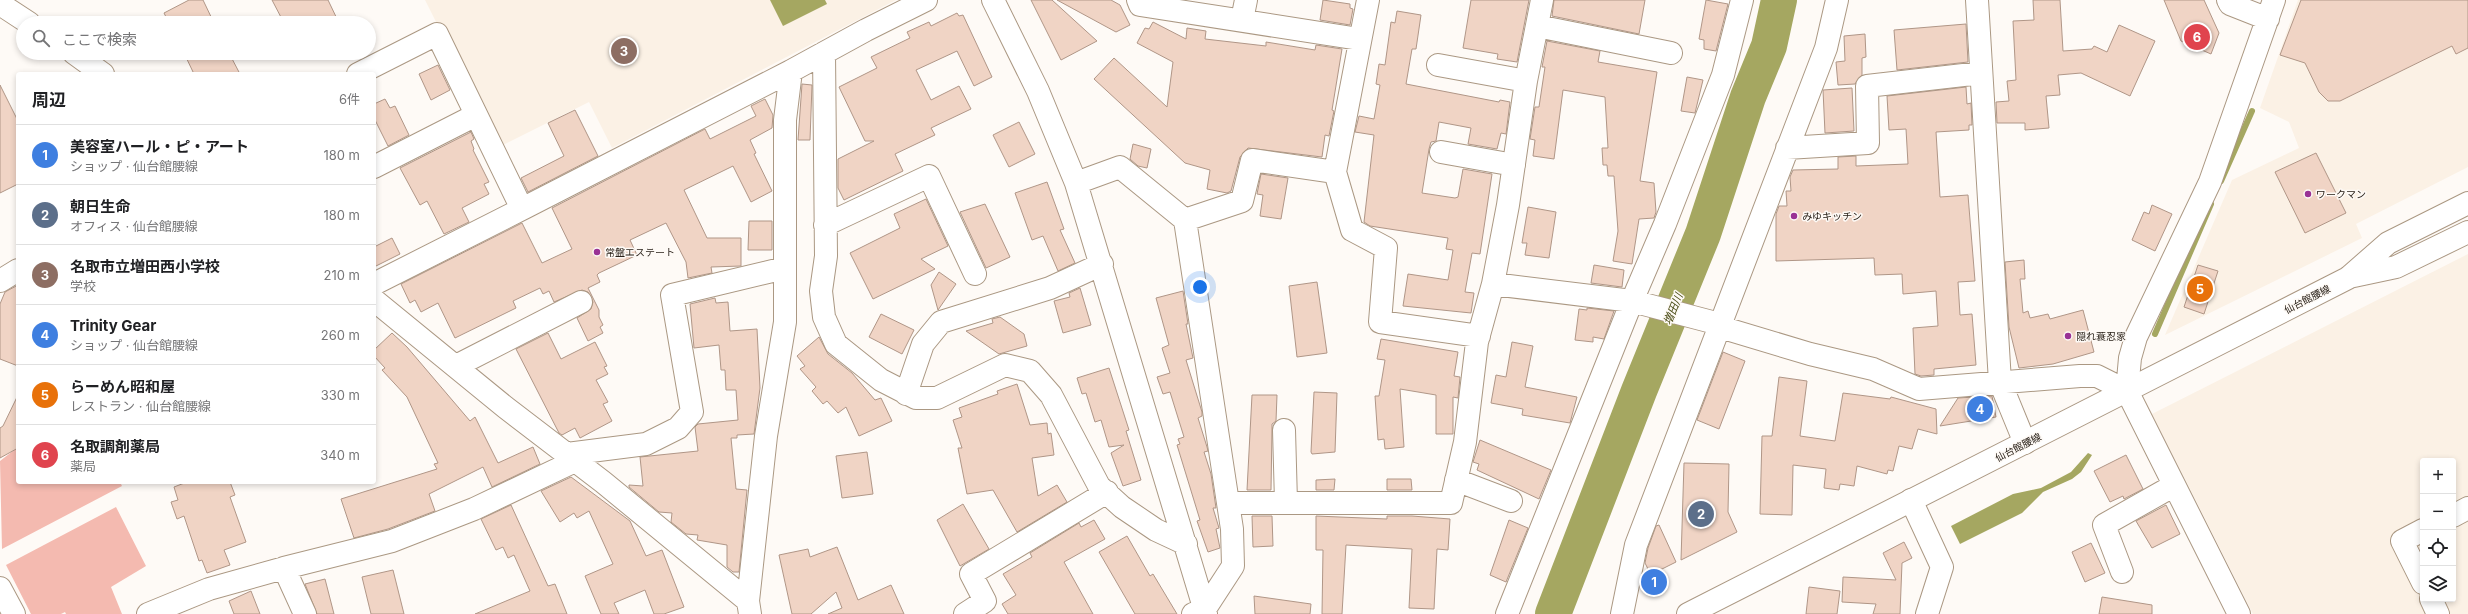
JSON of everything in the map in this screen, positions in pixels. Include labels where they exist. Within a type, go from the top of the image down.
[{"type":"street","points":[[376,283],[791,71],[926,0]]},
{"type":"street","points":[[993,0],[1038,91],[1076,182],[1186,544],[1202,612]]},
{"type":"street","points":[[1138,0],[1140,5],[1244,10],[1359,39]]},
{"type":"street","points":[[1368,0],[1359,39],[1335,172],[1352,230],[1386,248],[1380,322],[1479,336]]},
{"type":"street","points":[[1228,503],[1450,503],[1465,442],[1479,336],[1493,284],[1514,165],[1526,81],[1542,0]]},
{"type":"street","points":[[1507,614],[1632,301],[1665,224],[1723,74],[1742,0]]},
{"type":"street","points":[[1622,614],[1636,545],[1716,325],[1826,48],[1837,0]]},
{"type":"street","points":[[1977,0],[2000,382],[2025,444]]},
{"type":"street","points":[[2228,0],[2230,4],[2271,9],[2210,182],[2136,337],[2130,358],[2127,391],[2173,486],[2239,614]]},
{"type":"street","points":[[0,4],[18,16]]},
{"type":"street","points":[[1537,26],[1671,53]]},
{"type":"street","points":[[362,72],[437,34],[522,208]]},
{"type":"street","points":[[824,53],[826,256],[821,291],[824,317],[836,344],[881,380],[916,398],[937,398],[1005,365],[1030,371],[1051,395],[1099,486],[1122,507],[1156,530],[1186,544]]},
{"type":"street","points":[[84,60],[100,72]]},
{"type":"street","points":[[1438,65],[1526,81]]},
{"type":"street","points":[[749,607],[766,436],[785,322],[785,120],[791,71]]},
{"type":"street","points":[[1787,148],[1868,143],[1867,86],[1982,73]]},
{"type":"street","points":[[376,166],[476,115]]},
{"type":"street","points":[[1442,152],[1514,165]]},
{"type":"street","points":[[1185,220],[1242,202],[1252,160],[1335,172]]},
{"type":"street","points":[[1076,182],[1120,167],[1185,220],[1232,529],[1233,566],[1202,612]]},
{"type":"street","points":[[825,225],[929,176],[975,274]]},
{"type":"street","name":"仙台館腰線","points":[[1688,614],[1911,500],[2025,444],[2348,278],[2388,243],[2468,204]]},
{"type":"street","name":"仙台館腰線","points":[[2348,278],[2396,267],[2468,232]]},
{"type":"street","points":[[906,394],[923,344],[941,322],[1050,288],[1102,264]]},
{"type":"street","points":[[148,614],[209,589],[284,568],[392,541],[474,509],[571,457],[646,444],[678,428],[692,412],[672,295],[785,268]]},
{"type":"street","points":[[0,280],[16,271]]},
{"type":"street","points":[[1493,284],[1632,301],[1810,354],[1873,369],[1919,389],[2097,376],[2127,391]]},
{"type":"street","points":[[376,302],[571,457],[749,607]]},
{"type":"street","points":[[456,366],[581,302]]},
{"type":"street","points":[[1284,430],[1286,502]]},
{"type":"street","points":[[1456,480],[1511,501]]},
{"type":"street","points":[[2122,572],[2104,525],[2173,486]]},
{"type":"street","points":[[965,614],[985,601],[971,574],[1107,492]]},
{"type":"street","points":[[1911,500],[1942,567],[1927,614]]},
{"type":"street","points":[[2456,514],[2468,508]]},
{"type":"street","points":[[2420,532],[2402,541],[2420,577]]},
{"type":"street","points":[[284,568],[305,614]]},
{"type":"street","points":[[0,588],[14,614]]},
{"type":"street","points":[[2432,602],[2438,614]]},
{"type":"shaded area","points":[[425,0],[896,0],[612,148],[589,102],[499,147]]},
{"type":"shaded area","points":[[770,0],[825,0],[827,4],[783,26]]},
{"type":"shaded area","points":[[2298,0],[2468,0],[2468,167],[2356,224],[2362,238],[2165,335],[2232,180],[2299,148],[2289,122],[2260,108]]},
{"type":"shaded area","points":[[2468,254],[2468,614],[2253,614],[2152,414]]},
{"type":"shaded area","points":[[16,449],[16,484],[121,484],[122,486],[2,549],[0,461]]},
{"type":"shaded area","points":[[2088,453],[2092,455],[2081,472],[2072,479],[2043,492],[2022,513],[1960,544],[1951,526],[2013,494],[2041,488],[2071,472]]},
{"type":"shaded area","points":[[116,507],[146,566],[111,587],[122,614],[66,614],[65,612],[61,614],[31,614],[6,565]]},
{"type":"building","points":[[189,0],[203,0],[211,16],[166,16],[164,13]]},
{"type":"building","points":[[272,0],[328,0],[336,16],[280,16]]},
{"type":"building","points":[[1031,0],[1052,0],[1097,41],[1061,60]]},
{"type":"building","points":[[1057,0],[1111,0],[1120,5],[1130,25],[1116,32]]},
{"type":"building","points":[[1323,0],[1350,4],[1350,8],[1353,9],[1350,25],[1320,20]]},
{"type":"building","points":[[1471,0],[1529,0],[1517,62],[1497,59],[1498,54],[1463,48]]},
{"type":"building","points":[[1554,0],[1645,0],[1639,34],[1552,16]]},
{"type":"building","points":[[1706,0],[1728,4],[1716,51],[1704,49],[1704,40],[1699,39]]},
{"type":"building","points":[[2033,0],[2060,0],[2063,51],[2092,49],[2094,46],[2107,52],[2119,25],[2155,41],[2130,96],[2081,73],[2058,75],[2060,95],[2046,96],[2049,128],[2025,130],[2025,123],[1997,123],[1996,102],[2009,101],[2007,81],[2016,80],[2013,21],[2034,20]]},
{"type":"building","points":[[2164,0],[2204,0],[2219,33],[2211,54],[2181,41]]},
{"type":"building","points":[[2301,0],[2468,0],[2468,48],[2456,54],[2452,46],[2340,101],[2328,101],[2319,92],[2305,63],[2280,55]]},
{"type":"building","points":[[1397,11],[1421,15],[1416,49],[1412,49],[1406,84],[1499,102],[1500,100],[1510,102],[1506,134],[1501,133],[1497,149],[1468,144],[1471,128],[1439,122],[1436,141],[1431,142],[1429,149],[1422,193],[1455,198],[1458,197],[1463,169],[1492,174],[1480,254],[1472,253],[1465,292],[1474,293],[1471,313],[1403,306],[1408,274],[1448,280],[1453,250],[1446,249],[1448,238],[1370,226],[1364,222],[1374,135],[1355,132],[1359,116],[1374,119],[1380,85],[1376,84],[1379,64],[1385,65],[1391,22],[1395,23]]},
{"type":"building","points":[[957,13],[959,16],[963,15],[992,77],[974,86],[957,51],[916,70],[931,100],[959,86],[971,109],[931,128],[935,135],[895,154],[903,171],[844,200],[838,188],[838,159],[874,141],[865,141],[839,87],[877,68],[871,57],[910,38],[907,32],[929,22],[931,26]]},
{"type":"building","points":[[1153,22],[1186,39],[1187,28],[1206,31],[1205,39],[1266,46],[1266,42],[1315,50],[1316,45],[1342,49],[1332,110],[1334,111],[1329,136],[1325,135],[1322,157],[1248,148],[1240,157],[1231,191],[1227,193],[1207,189],[1210,170],[1185,163],[1094,79],[1114,58],[1167,107],[1173,62],[1137,43],[1145,28],[1149,29]]},
{"type":"building","points":[[1966,24],[1968,62],[1897,70],[1894,30]]},
{"type":"building","points":[[1865,34],[1866,57],[1862,58],[1862,75],[1855,84],[1838,85],[1836,62],[1845,61],[1844,36]]},
{"type":"building","points":[[1547,41],[1600,51],[1598,62],[1657,72],[1640,181],[1654,183],[1656,212],[1654,218],[1639,219],[1632,264],[1613,261],[1618,231],[1614,176],[1608,176],[1607,165],[1603,165],[1602,148],[1608,148],[1605,97],[1563,90],[1554,159],[1533,156],[1535,140],[1530,139],[1535,107],[1539,107],[1545,67],[1542,67]]},
{"type":"building","points":[[187,60],[233,60],[239,72],[193,72]]},
{"type":"building","points":[[438,65],[450,90],[431,100],[419,74]]},
{"type":"building","points":[[1687,77],[1703,80],[1695,113],[1681,111]]},
{"type":"building","points":[[802,84],[812,85],[810,140],[798,140]]},
{"type":"building","points":[[0,85],[16,117],[16,185],[0,193]]},
{"type":"building","points":[[1966,87],[1967,104],[1971,103],[1972,125],[1969,125],[1969,130],[1936,132],[1940,197],[1968,195],[1975,281],[1958,282],[1960,315],[1972,314],[1976,365],[1934,369],[1934,375],[1921,376],[1915,374],[1913,328],[1938,326],[1936,291],[1903,294],[1902,274],[1875,275],[1874,258],[1776,261],[1776,214],[1779,206],[1787,206],[1786,191],[1791,191],[1790,177],[1793,170],[1838,169],[1838,157],[1856,156],[1856,166],[1908,164],[1906,129],[1889,130],[1887,96]]},
{"type":"building","points":[[1852,88],[1854,131],[1825,133],[1823,90]]},
{"type":"building","points":[[385,99],[390,108],[395,106],[409,135],[388,146],[376,122],[376,103]]},
{"type":"building","points":[[765,99],[773,115],[772,128],[750,140],[756,153],[754,154],[772,191],[751,202],[733,166],[684,190],[707,238],[741,238],[741,266],[711,267],[712,273],[688,278],[686,262],[666,223],[630,240],[637,255],[599,273],[597,275],[600,282],[588,288],[599,310],[599,317],[603,325],[600,327],[603,333],[588,341],[577,318],[591,309],[593,302],[588,292],[582,290],[554,302],[549,291],[543,294],[540,288],[513,301],[516,308],[455,338],[438,303],[421,312],[415,300],[410,303],[401,284],[522,223],[542,263],[572,249],[552,208],[705,129],[710,139],[756,116],[751,106]]},
{"type":"building","points":[[575,110],[598,156],[528,192],[521,178],[564,156],[548,123]]},
{"type":"building","points":[[1019,122],[1035,154],[1009,167],[993,135]]},
{"type":"building","points":[[471,132],[474,139],[471,141],[473,150],[489,182],[484,184],[489,194],[462,208],[469,222],[444,234],[427,201],[420,205],[400,168]]},
{"type":"building","points":[[1133,144],[1151,149],[1147,168],[1138,166],[1130,159]]},
{"type":"building","points":[[2316,153],[2346,213],[2305,233],[2275,172]]},
{"type":"building","points":[[1261,174],[1288,178],[1281,219],[1260,216],[1263,195],[1257,194]]},
{"type":"building","points":[[1047,182],[1064,229],[1060,230],[1075,263],[1058,271],[1043,236],[1032,240],[1015,193]]},
{"type":"building","points":[[926,199],[948,246],[921,259],[935,269],[873,299],[850,253],[900,228],[894,214]]},
{"type":"building","points":[[985,204],[1010,257],[986,268],[960,212]]},
{"type":"building","points":[[2152,205],[2172,214],[2155,251],[2132,240],[2144,212],[2149,214]]},
{"type":"building","points":[[1528,207],[1556,212],[1549,258],[1525,255],[1527,243],[1522,243]]},
{"type":"building","points":[[749,221],[772,221],[772,250],[748,250]]},
{"type":"building","points":[[392,238],[400,254],[376,266],[376,246]]},
{"type":"building","points":[[2024,260],[2025,279],[2020,279],[2023,313],[2028,311],[2030,318],[2048,314],[2050,319],[2083,310],[2094,352],[2053,364],[2019,368],[2009,327],[2005,262]]},
{"type":"building","points":[[1594,265],[1624,270],[1622,287],[1591,283]]},
{"type":"building","points":[[2198,265],[2218,271],[2204,314],[2184,307]]},
{"type":"building","points":[[939,272],[956,284],[938,310],[931,285]]},
{"type":"building","points":[[1317,282],[1327,353],[1297,357],[1289,286]]},
{"type":"building","points":[[16,286],[16,365],[0,359],[0,304],[5,292]]},
{"type":"building","points":[[1080,288],[1091,325],[1063,333],[1054,301],[1070,297],[1069,293]]},
{"type":"building","points":[[1183,291],[1188,324],[1186,324],[1193,358],[1186,360],[1202,412],[1202,416],[1198,418],[1208,451],[1204,452],[1211,474],[1216,508],[1213,508],[1219,528],[1216,529],[1220,548],[1208,552],[1197,521],[1200,520],[1177,445],[1180,444],[1178,439],[1184,437],[1170,392],[1163,394],[1157,377],[1170,373],[1162,348],[1169,345],[1156,298]]},
{"type":"building","points":[[715,298],[716,303],[728,302],[730,331],[757,329],[760,388],[754,434],[737,435],[737,438],[731,438],[736,489],[747,490],[739,572],[733,572],[727,567],[727,545],[697,540],[698,535],[686,534],[671,522],[672,513],[659,512],[629,487],[629,485],[643,486],[640,457],[698,451],[695,427],[698,424],[738,420],[736,390],[726,390],[725,370],[721,370],[719,345],[694,348],[690,304]]},
{"type":"building","points":[[1587,308],[1614,311],[1604,339],[1593,337],[1593,342],[1575,340],[1579,309],[1587,310]]},
{"type":"building","points":[[881,314],[914,330],[902,354],[869,337]]},
{"type":"building","points":[[1000,317],[1024,334],[1027,346],[999,354],[966,331],[993,323],[992,319]]},
{"type":"building","points":[[392,333],[407,347],[470,421],[475,417],[498,463],[533,447],[540,464],[492,487],[483,467],[429,494],[435,511],[388,529],[354,538],[341,499],[437,469],[434,464],[438,463],[407,397],[382,370],[385,368],[376,358],[376,348]]},
{"type":"building","points":[[548,333],[561,359],[595,342],[607,366],[604,367],[608,374],[596,380],[608,402],[603,404],[612,421],[580,438],[575,428],[562,435],[559,433],[516,349]]},
{"type":"building","points":[[819,337],[828,354],[852,373],[875,400],[881,398],[892,421],[859,436],[846,407],[838,413],[827,401],[823,404],[812,391],[816,387],[800,369],[805,366],[797,356]]},
{"type":"building","points":[[1381,339],[1458,352],[1454,376],[1460,377],[1458,398],[1453,397],[1453,434],[1436,434],[1436,395],[1400,389],[1404,447],[1385,449],[1384,439],[1378,440],[1375,396],[1379,396],[1385,360],[1377,359]]},
{"type":"building","points":[[1512,342],[1533,346],[1525,387],[1577,397],[1570,423],[1522,415],[1523,409],[1491,403],[1496,375],[1506,377]]},
{"type":"building","points":[[1723,352],[1745,361],[1719,429],[1697,420]]},
{"type":"building","points":[[1109,368],[1129,430],[1126,431],[1141,480],[1123,486],[1111,453],[1124,445],[1109,447],[1101,420],[1095,422],[1086,393],[1082,394],[1077,378]]},
{"type":"building","points":[[1779,377],[1807,381],[1800,436],[1835,441],[1843,393],[1890,399],[1891,397],[1936,409],[1937,434],[1918,429],[1912,449],[1899,446],[1893,471],[1888,470],[1887,474],[1857,466],[1854,486],[1840,484],[1839,490],[1824,488],[1826,469],[1793,465],[1792,515],[1760,514],[1762,436],[1772,436]]},
{"type":"building","points":[[1017,384],[1030,425],[1047,423],[1048,434],[1051,433],[1054,455],[1032,458],[1038,496],[1057,485],[1067,502],[1017,532],[993,490],[967,494],[958,448],[962,448],[953,420],[962,417],[959,408],[998,394],[997,391]]},
{"type":"building","points":[[1314,392],[1337,393],[1335,452],[1312,454],[1311,452]]},
{"type":"building","points":[[1252,395],[1277,395],[1276,421],[1272,424],[1271,490],[1247,490]]},
{"type":"building","points":[[1992,396],[1996,417],[1940,426],[1958,398]]},
{"type":"building","points":[[16,399],[16,449],[0,458],[0,428],[3,426]]},
{"type":"building","points":[[1480,440],[1551,470],[1539,499],[1477,470],[1479,464],[1473,462]]},
{"type":"building","points":[[867,452],[873,494],[842,498],[836,456]]},
{"type":"building","points":[[2126,455],[2143,489],[2124,499],[2123,496],[2110,502],[2094,471]]},
{"type":"building","points":[[1684,463],[1729,464],[1728,512],[1737,532],[1681,560]]},
{"type":"building","points":[[571,477],[630,521],[646,556],[662,550],[684,607],[664,614],[654,614],[645,590],[614,603],[619,614],[601,614],[585,576],[613,564],[589,511],[577,518],[574,513],[560,522],[541,491]]},
{"type":"building","points":[[1335,479],[1334,490],[1316,490],[1316,480]]},
{"type":"building","points":[[1387,479],[1411,479],[1412,490],[1387,490]]},
{"type":"building","points":[[182,484],[231,484],[235,495],[230,497],[246,542],[224,550],[230,565],[207,573],[202,560],[199,561],[184,516],[177,519],[171,502],[178,500],[174,487]]},
{"type":"building","points":[[963,504],[989,549],[960,566],[937,520]]},
{"type":"building","points":[[511,505],[548,586],[555,584],[567,614],[475,614],[530,591],[514,555],[508,558],[503,547],[496,550],[481,519]]},
{"type":"building","points":[[2166,505],[2180,534],[2152,548],[2136,521]]},
{"type":"building","points":[[1252,516],[1272,516],[1273,546],[1253,547]]},
{"type":"building","points":[[1316,516],[1387,519],[1387,516],[1412,516],[1450,519],[1448,550],[1437,549],[1434,609],[1409,608],[1412,549],[1346,545],[1342,614],[1322,614],[1323,550],[1316,550]]},
{"type":"building","points":[[1094,520],[1105,539],[1064,562],[1093,614],[1008,614],[1002,604],[1016,595],[1003,574],[1032,557],[1030,553],[1079,523],[1081,527]]},
{"type":"building","points":[[1509,520],[1528,528],[1506,582],[1490,575]]},
{"type":"building","points":[[1659,525],[1676,562],[1660,570],[1667,586],[1650,594],[1642,577],[1650,573],[1645,563],[1648,548],[1656,526]]},
{"type":"building","points":[[1127,536],[1150,576],[1153,574],[1177,614],[1135,614],[1099,552]]},
{"type":"building","points":[[1904,542],[1912,558],[1902,563],[1900,614],[1873,614],[1876,604],[1842,602],[1843,577],[1896,580],[1883,553]]},
{"type":"building","points":[[2091,543],[2105,573],[2085,582],[2072,552]]},
{"type":"building","points":[[837,547],[858,600],[891,585],[904,614],[828,614],[842,608],[836,592],[811,614],[792,614],[779,555],[808,549],[810,557]]},
{"type":"building","points":[[393,570],[404,614],[371,614],[362,577]]},
{"type":"building","points":[[325,579],[334,614],[317,614],[305,584]]},
{"type":"building","points":[[1809,587],[1840,591],[1837,614],[1806,614]]},
{"type":"building","points":[[251,591],[260,614],[234,614],[229,601]]},
{"type":"building","points":[[1254,596],[1311,604],[1310,614],[1255,614]]},
{"type":"building","points":[[2102,597],[2152,605],[2152,614],[2099,614]]},
{"type":"waterway","name":"増田川","points":[[1553,614],[1639,391],[1703,234],[1748,97],[1769,46],[1779,0]]},
{"type":"waterway","points":[[2221,181],[2252,111]]},
{"type":"waterway","points":[[2155,334],[2211,204]]},
{"type":"place","name":"名取調剤薬局","points":[[2197,37]]},
{"type":"place","name":"名取市立増田西小学校","points":[[624,51]]},
{"type":"place","name":"ワークマン","points":[[2308,194]]},
{"type":"place","name":"みゆキッチン","points":[[1794,216]]},
{"type":"place","name":"常盤エステート","points":[[597,252]]},
{"type":"place","name":"らーめん昭和屋","points":[[2200,289]]},
{"type":"place","name":"隠れ蓑忍家","points":[[2068,336]]},
{"type":"place","name":"Trinity Gear","points":[[1980,409]]},
{"type":"place","name":"朝日生命","points":[[1701,514]]},
{"type":"place","name":"美容室ハール・ピ・アート","points":[[1654,582]]}]
